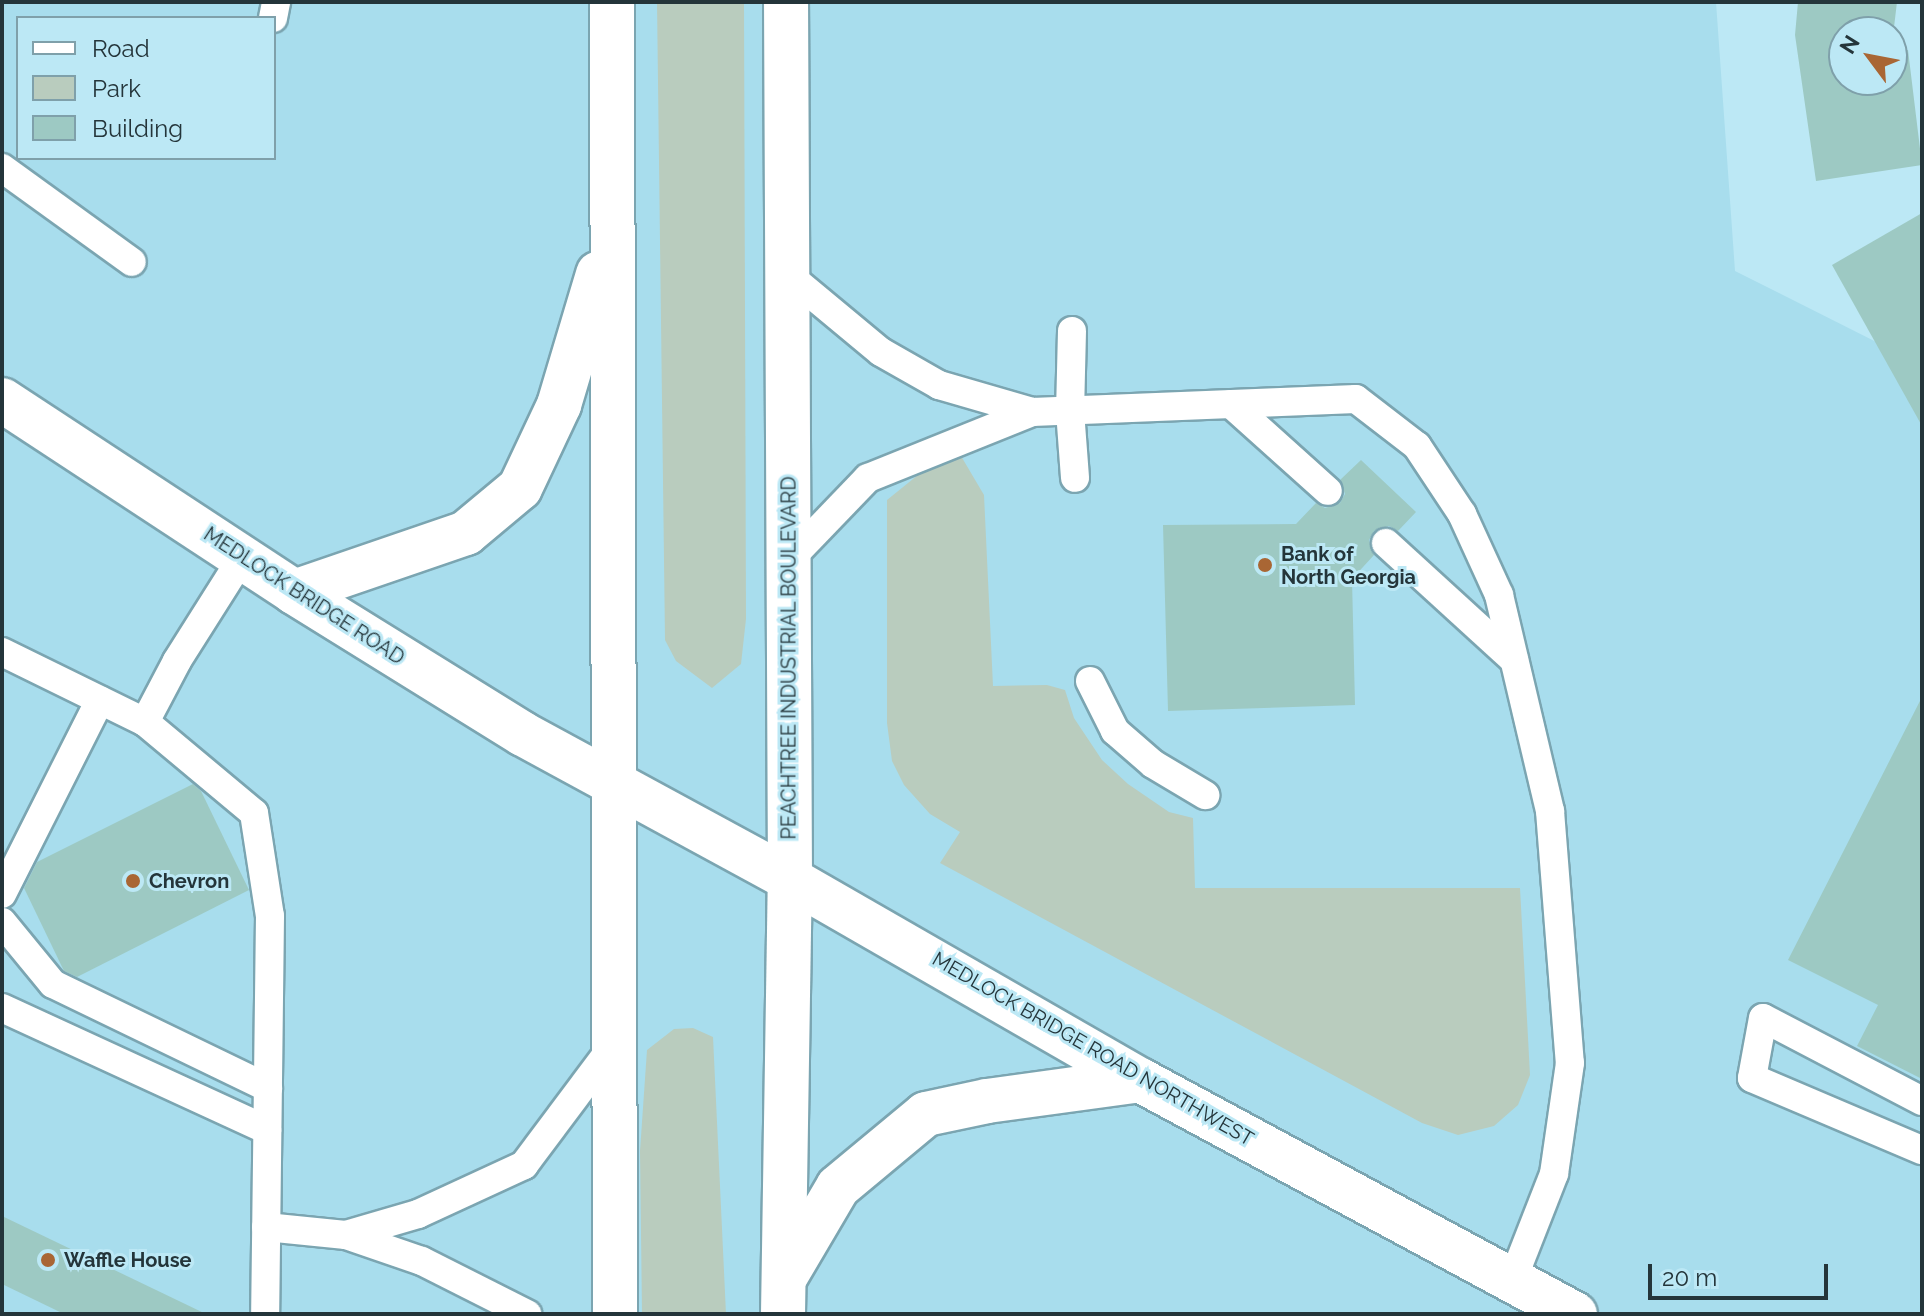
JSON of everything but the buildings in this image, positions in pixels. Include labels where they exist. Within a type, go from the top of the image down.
[{"type":"main road","points":[[612,2],[615,1314]]},
{"type":"main road","name":"PEACHTREE INDUSTRIAL BOULEVARD","points":[[784,1296],[790,879],[786,2]]},
{"type":"main road","points":[[294,592],[466,533],[520,488],[559,405],[612,230]]},
{"type":"main road","name":"MEDLOCK BRIDGE ROAD","points":[[2,400],[294,592],[523,734],[612,781]]},
{"type":"main road","name":"MEDLOCK BRIDGE ROAD NORTHWEST","points":[[612,781],[790,879],[1140,1080],[1575,1314]]},
{"type":"main road","points":[[784,1296],[838,1187],[926,1114],[987,1101],[1140,1080]]},
{"type":"lane","points":[[2,168],[132,262]]},
{"type":"lane","points":[[787,274],[881,352],[939,385],[1032,412],[1356,399],[1417,446],[1462,514],[1499,595],[1550,811],[1570,1063],[1554,1174],[1512,1281]]},
{"type":"lane","points":[[1072,331],[1070,411],[1075,478]]},
{"type":"lane","points":[[1231,404],[1328,491]]},
{"type":"lane","points":[[788,561],[868,478],[1032,412]]},
{"type":"lane","points":[[1386,543],[1514,660]]},
{"type":"lane","points":[[145,722],[177,661],[242,558]]},
{"type":"lane","points":[[2,652],[145,722],[254,813],[270,916],[265,1314]]},
{"type":"lane","points":[[1090,681],[1115,731],[1153,764],[1205,795]]},
{"type":"lane","points":[[2,894],[100,700]]},
{"type":"lane","points":[[2,922],[53,984],[268,1088]]},
{"type":"lane","points":[[2,1008],[267,1130]]},
{"type":"lane","points":[[1922,1101],[1763,1018],[1752,1078],[1922,1150]]},
{"type":"lane","points":[[346,1235],[418,1214],[524,1165],[613,1046]]},
{"type":"lane","points":[[266,1227],[346,1235],[422,1261],[527,1314]]},
{"type":"shaded area","points":[[2,2],[1716,2],[1735,271],[1922,365],[1922,1314],[2,1314]]},
{"type":"green space","points":[[657,2],[744,2],[746,619],[741,664],[712,688],[676,661],[665,640]]},
{"type":"green space","points":[[961,456],[984,495],[993,686],[1047,685],[1065,690],[1074,718],[1102,760],[1128,784],[1169,812],[1193,818],[1195,888],[1520,888],[1530,1075],[1518,1105],[1494,1126],[1458,1135],[1422,1123],[940,863],[960,832],[930,814],[904,785],[892,761],[887,723],[887,500],[934,462]]},
{"type":"green space","points":[[693,1028],[713,1037],[726,1314],[642,1314],[640,1151],[647,1050],[674,1029]]},
{"type":"place","name":"Bank of North Georgia","points":[[1265,565]]},
{"type":"place","name":"Chevron","points":[[133,881]]},
{"type":"place","name":"Waffle House","points":[[48,1260]]}]
